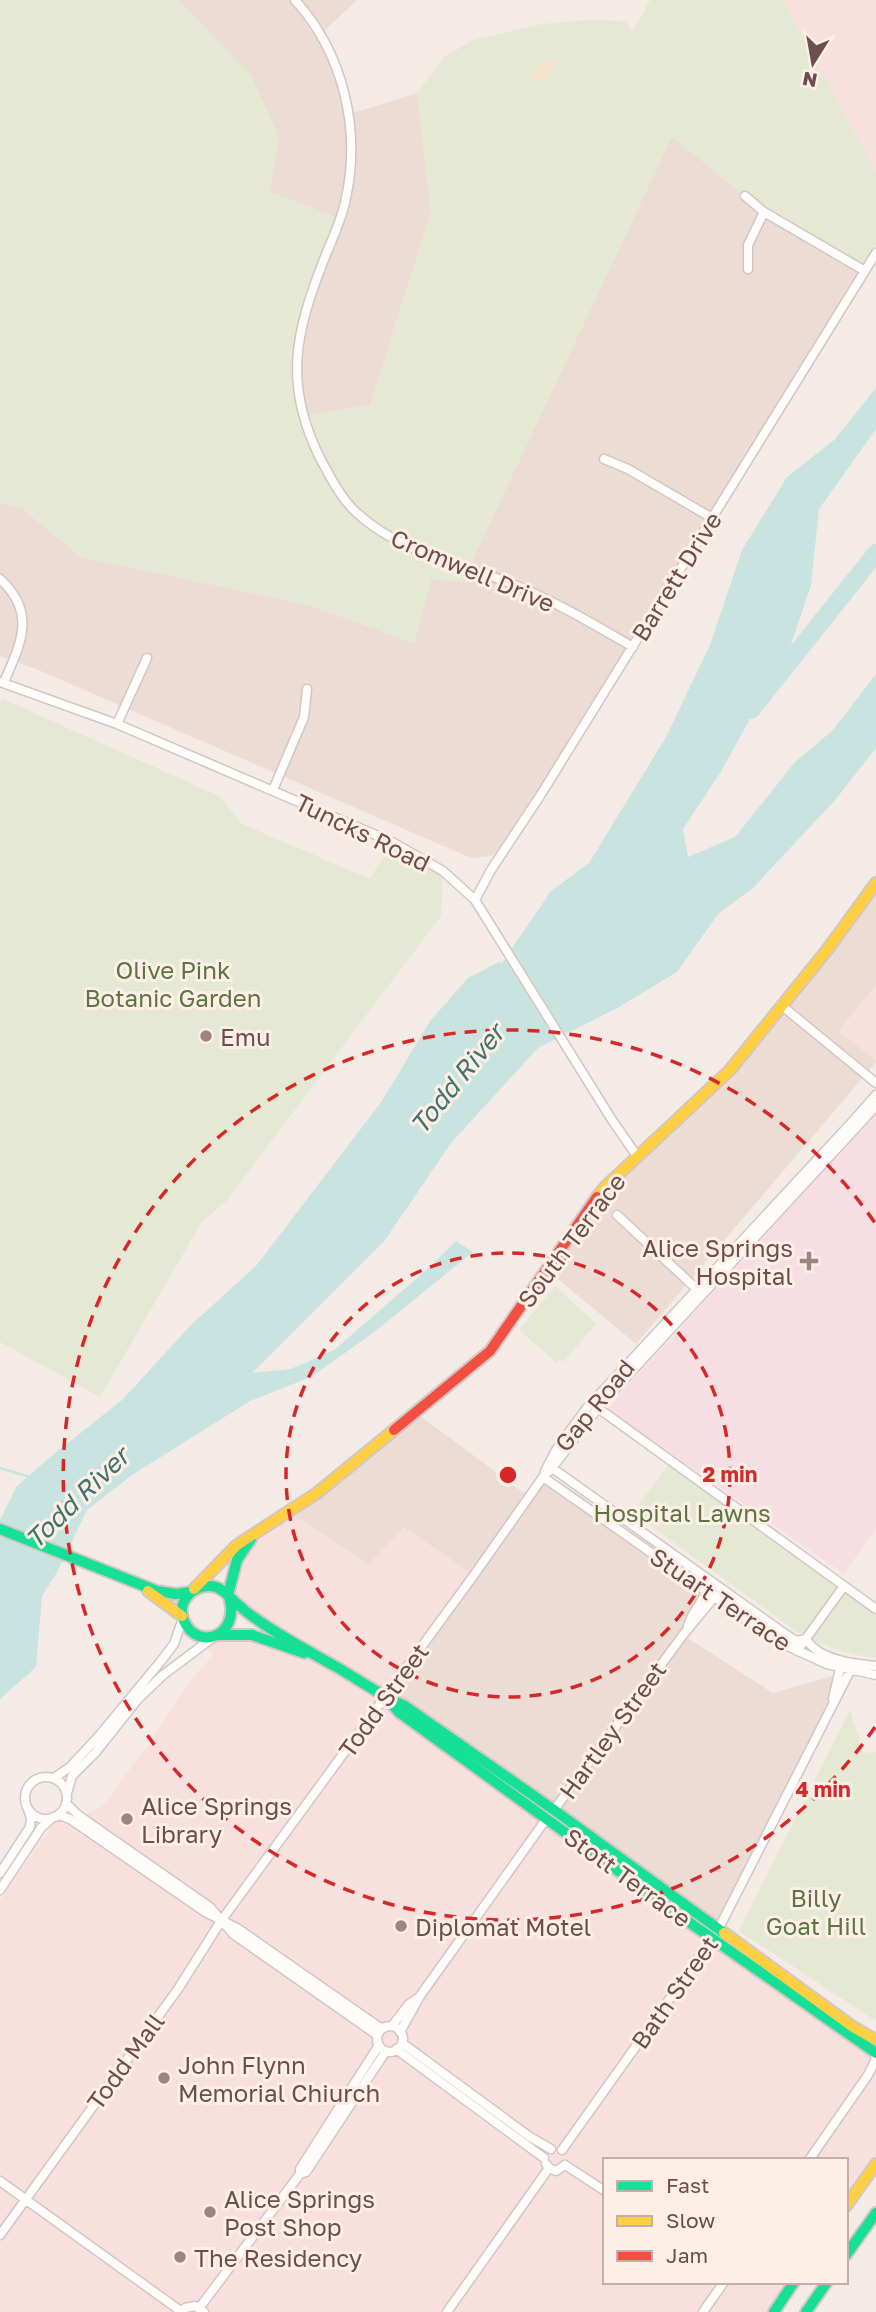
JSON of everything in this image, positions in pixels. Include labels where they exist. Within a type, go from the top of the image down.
[{"type":"main road","name":"South Terrace","points":[[193,1590],[228,1553],[317,1493],[490,1350],[606,1186],[716,1086],[827,950],[876,883]]},
{"type":"main road","points":[[0,1529],[137,1584],[168,1593],[193,1590],[201,1586],[216,1587],[229,1596],[234,1611],[229,1626],[216,1636],[197,1635],[186,1625],[183,1603],[193,1590]]},
{"type":"main road","name":"South Terrace","points":[[229,1596],[237,1560],[260,1529]]},
{"type":"main road","points":[[137,1584],[183,1617]]},
{"type":"main road","name":"Stott Terrace","points":[[229,1596],[264,1624],[385,1697],[405,1706],[876,2053]]},
{"type":"main road","name":"Stott Terrace","points":[[216,1636],[231,1632],[262,1638],[336,1666]]},
{"type":"main road","name":"Stott Terrace","points":[[715,1934],[876,2040]]},
{"type":"main road","points":[[848,2203],[876,2164]]},
{"type":"main road","points":[[848,2252],[876,2213]]},
{"type":"main road","points":[[774,2312],[793,2284]]},
{"type":"main road","points":[[806,2312],[826,2284]]},
{"type":"street","name":"Cromwell Drive","points":[[295,0],[306,12],[333,55],[344,87],[351,134],[346,198],[300,328],[300,406],[325,467],[351,507],[384,533],[423,552],[553,602],[632,647]]},
{"type":"street","points":[[745,196],[764,212],[865,271]]},
{"type":"street","points":[[748,269],[748,245],[764,212]]},
{"type":"street","name":"Barrett Drive","points":[[475,900],[491,870],[540,796],[876,253]]},
{"type":"street","points":[[604,459],[628,469],[712,518]]},
{"type":"street","points":[[0,579],[18,600],[23,629],[21,641],[2,682]]},
{"type":"street","points":[[117,723],[147,659]]},
{"type":"street","name":"Tuncks Road","points":[[2,682],[117,723],[392,842],[443,871],[475,900],[637,1156]]},
{"type":"street","points":[[273,790],[304,717],[307,689]]},
{"type":"street","points":[[781,1005],[876,1083]]},
{"type":"street","name":"Gap Road","points":[[856,1123],[876,1094]]},
{"type":"street","name":"Gap Road","points":[[550,1467],[567,1433],[586,1409],[721,1270],[856,1123],[876,1106]]},
{"type":"street","points":[[617,1215],[700,1292]]},
{"type":"street","name":"Gap Road","points":[[543,1477],[598,1408],[700,1292]]},
{"type":"street","points":[[598,1408],[876,1609]]},
{"type":"street","name":"Stuart Terrace","points":[[550,1467],[788,1636],[796,1640],[806,1639],[811,1648],[847,1666],[876,1666]]},
{"type":"street","name":"Stuart Terrace","points":[[543,1477],[779,1642],[797,1651],[876,1675]]},
{"type":"street","name":"Todd Street","points":[[221,1921],[543,1477]]},
{"type":"street","name":"Hartley Street","points":[[683,1635],[707,1591],[717,1586]]},
{"type":"street","name":"Hartley Street","points":[[400,2032],[420,1996],[550,1814],[683,1635],[715,1597],[717,1586]]},
{"type":"street","points":[[797,1651],[844,1586]]},
{"type":"street","points":[[54,1778],[70,1767],[98,1737],[161,1661],[174,1644],[183,1617]]},
{"type":"street","points":[[0,1890],[41,1828],[66,1803],[66,1793],[72,1776],[105,1742],[138,1699],[163,1675],[216,1636]]},
{"type":"street","name":"Bath Street","points":[[562,2150],[715,1934],[842,1690],[847,1666]]},
{"type":"street","points":[[0,1873],[30,1827],[25,1793],[31,1783],[42,1777],[54,1778],[62,1784],[66,1793]]},
{"type":"street","points":[[66,1803],[78,1815],[209,1907],[221,1921]]},
{"type":"street","points":[[0,2181],[182,2312],[190,2306],[202,2310],[300,2174],[306,2172],[382,2048],[380,2032],[237,1928],[221,1921],[70,1819],[37,1816],[28,1809]]},
{"type":"street","name":"Todd Mall","points":[[26,2198],[178,1989],[221,1921]]},
{"type":"street","name":"Hartley Street","points":[[392,2026],[409,2004],[420,1996]]},
{"type":"street","points":[[380,2032],[392,2026],[400,2032],[399,2046]]},
{"type":"street","points":[[382,2048],[399,2046],[530,2137],[551,2149],[562,2150],[566,2157],[565,2165],[556,2171],[549,2168],[544,2158],[399,2046]]},
{"type":"street","points":[[810,2158],[868,2075],[876,2053]]},
{"type":"street","points":[[544,2158],[551,2149]]},
{"type":"street","points":[[565,2165],[603,2190]]},
{"type":"street","points":[[447,2312],[549,2168]]},
{"type":"street","points":[[0,2235],[26,2198]]},
{"type":"street","points":[[703,2312],[723,2284]]},
{"type":"shaded area","points":[[178,0],[357,0],[321,34],[349,113],[417,93],[431,212],[370,405],[303,416],[269,192],[279,138],[251,76]]},
{"type":"shaded area","points":[[783,0],[876,0],[876,173]]},
{"type":"shaded area","points":[[672,136],[865,271],[509,842],[491,856],[471,858],[36,669],[0,656],[0,502],[22,508],[81,557],[309,605],[414,643],[431,579],[462,582]]},
{"type":"shaded area","points":[[876,883],[876,1062],[636,1344],[546,1269],[587,1210],[716,1086]]},
{"type":"shaded area","points":[[876,985],[876,1061],[838,1031]]},
{"type":"shaded area","name":"Alice Springs Hospital","points":[[876,1113],[876,1528],[844,1574],[607,1409]]},
{"type":"shaded area","points":[[415,1412],[528,1496],[543,1477],[717,1594],[683,1635],[773,1693],[850,1671],[718,1930],[385,1697],[368,1565],[288,1511]]},
{"type":"shaded area","points":[[288,1511],[367,1565],[404,1527],[474,1575],[385,1696],[876,2053],[876,2166],[848,2205],[848,2158],[603,2158],[603,2284],[793,2284],[774,2312],[0,2312],[0,1900],[54,1823],[68,1822],[102,1807],[150,1742],[184,1689],[213,1655],[205,1644],[241,1633],[331,1664],[228,1595],[248,1543]]},
{"type":"green space","points":[[0,0],[178,0],[251,75],[279,138],[269,192],[340,218],[312,290],[297,363],[303,416],[370,405],[431,212],[417,93],[444,57],[473,40],[542,24],[588,20],[626,21],[632,33],[650,0],[783,0],[876,173],[876,253],[865,271],[764,212],[672,137],[462,582],[431,579],[414,643],[309,605],[81,557],[22,508],[0,502]]},
{"type":"green space","name":"Olive Pink Botanic Garden","points":[[3,699],[219,796],[242,824],[370,879],[392,842],[443,871],[441,916],[227,1200],[201,1223],[100,1397],[0,1342],[0,703]]},
{"type":"green space","points":[[555,1286],[596,1324],[563,1362],[560,1360],[557,1363],[519,1330]]},
{"type":"green space","name":"Hospital Lawns","points":[[669,1464],[876,1614],[876,1658],[835,1649],[797,1632],[633,1513]]},
{"type":"green space","name":"Billy Goat Hill","points":[[850,1710],[863,1753],[876,1752],[876,2021],[739,1931]]},
{"type":"sand","points":[[553,59],[556,65],[545,82],[532,79],[531,73]]},
{"type":"water","points":[[876,388],[876,429],[819,509],[811,585],[791,645],[720,773],[683,829],[688,857],[735,837],[795,762],[833,730],[876,674],[876,748],[836,799],[753,888],[718,914],[677,972],[619,1007],[538,1048],[451,1143],[385,1240],[252,1373],[291,1369],[334,1350],[456,1241],[473,1252],[373,1333],[311,1377],[250,1401],[132,1475],[87,1510],[56,1574],[42,1596],[36,1667],[0,1699],[0,1520],[17,1486],[122,1400],[192,1324],[256,1266],[382,1101],[430,1021],[468,978],[499,962],[502,963],[551,891],[589,863],[666,737],[710,645],[742,550],[787,477],[834,440]]},
{"type":"waterway","name":"Todd River","points":[[751,710],[876,553]]},
{"type":"waterway","points":[[0,1468],[30,1477]]},
{"type":"traffic: fast","points":[[0,1529],[157,1591],[176,1594],[191,1592]]},
{"type":"traffic: fast","points":[[228,1595],[237,1560],[251,1539]]},
{"type":"traffic: fast","points":[[229,1597],[231,1610],[224,1630],[208,1637],[199,1636],[190,1630],[182,1614],[182,1606],[189,1594],[201,1587],[220,1589],[271,1629],[405,1706],[724,1933]]},
{"type":"traffic: fast","points":[[219,1635],[252,1635],[304,1653]]},
{"type":"traffic: fast","points":[[389,1701],[400,1713],[693,1925],[876,2053]]},
{"type":"traffic: fast","points":[[848,2252],[876,2213]]},
{"type":"traffic: fast","points":[[774,2312],[793,2284]]},
{"type":"traffic: fast","points":[[806,2312],[826,2284]]},
{"type":"traffic: slow","points":[[597,1197],[730,1070],[827,950],[876,883]]},
{"type":"traffic: slow","points":[[194,1589],[237,1545],[317,1493],[394,1430]]},
{"type":"traffic: slow","points":[[148,1591],[182,1616]]},
{"type":"traffic: slow","points":[[724,1933],[853,2027],[876,2040]]},
{"type":"traffic: slow","points":[[848,2203],[876,2164]]},
{"type":"traffic: jam","points":[[394,1430],[490,1351],[597,1197]]},
{"type":"place","name":"Emu","points":[[206,1036]]},
{"type":"place","name":"Alice Springs Hospital","points":[[809,1261]]},
{"type":"place","name":"Alice Springs Library","points":[[127,1819]]},
{"type":"place","name":"Diplomat Motel","points":[[401,1926]]},
{"type":"place","name":"John Flynn Memorial Chiurch","points":[[164,2078]]},
{"type":"place","name":"Alice Springs Post Shop","points":[[210,2212]]},
{"type":"place","name":"The Residency","points":[[180,2257]]}]
